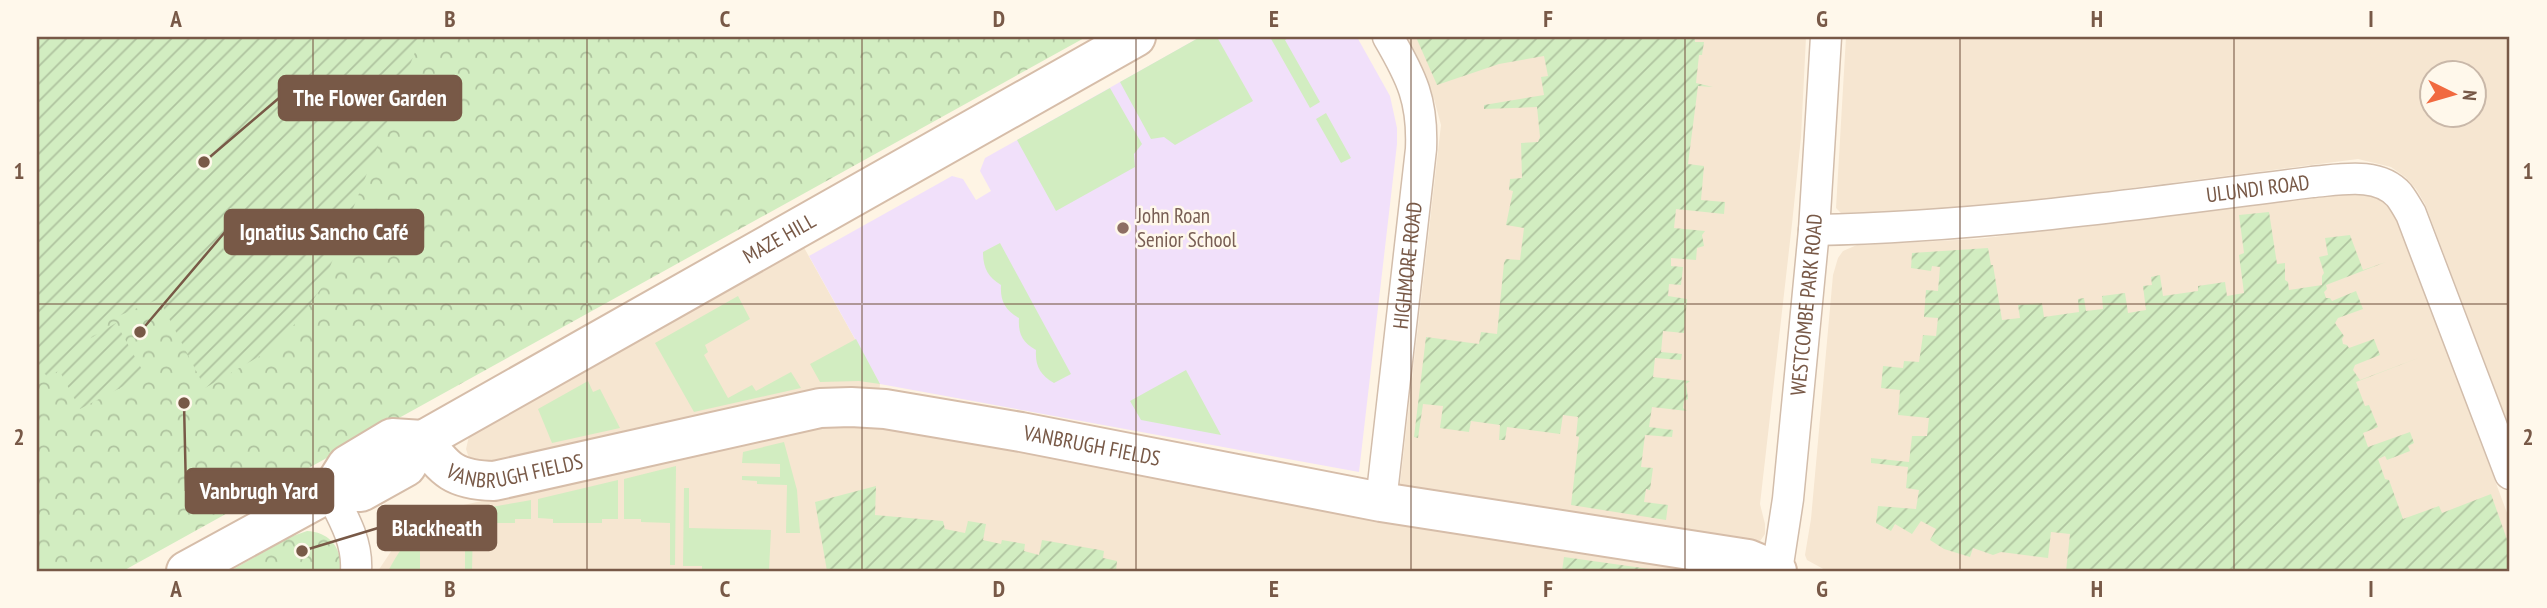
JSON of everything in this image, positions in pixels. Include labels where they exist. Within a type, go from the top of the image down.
[{"type":"street","name":"MAZE HILL","points":[[186,571],[330,492],[347,465],[392,439],[422,440],[1136,37]]},
{"type":"street","name":"HIGHMORE ROAD","points":[[1381,502],[1422,119],[1415,91],[1388,37]]},
{"type":"street","name":"WESTCOMBE PARK ROAD","points":[[1777,571],[1788,499],[1814,230],[1826,37]]},
{"type":"street","name":"ULUNDI ROAD","points":[[1814,230],[1899,229],[2312,181],[2353,178],[2376,181],[2397,192],[2411,214],[2510,474]]},
{"type":"street","name":"VANBRUGH FIELDS","points":[[422,440],[440,463],[454,475],[472,481],[494,481],[820,408],[885,410],[1021,432],[1381,502],[1748,559],[1777,571]]},
{"type":"street","points":[[330,492],[349,530],[355,552],[356,571]]},
{"type":"shaded area","name":"John Roan Senior School","points":[[1200,37],[1357,37],[1390,96],[1397,128],[1397,144],[1359,472],[880,384],[809,256],[952,176],[963,179],[976,200],[991,191],[980,171],[985,158]]},
{"type":"shaded area","points":[[1406,37],[1806,37],[1801,137],[1760,504],[1765,534],[1758,544],[1402,487],[1400,484],[1441,125],[1434,99]]},
{"type":"shaded area","points":[[1846,37],[2510,37],[2510,429],[2425,204],[2405,177],[2391,167],[2358,159],[2022,202],[1939,210],[1841,213],[1836,208]]},
{"type":"shaded area","points":[[2358,192],[2377,196],[2392,208],[2397,216],[2510,521],[2510,571],[1827,571],[1807,560],[1805,555],[1811,519],[1833,275],[1843,251],[1857,245],[1977,239]]},
{"type":"shaded area","points":[[802,244],[880,384],[879,393],[495,466],[470,461],[466,449],[469,436]]},
{"type":"shaded area","points":[[815,425],[883,427],[1343,513],[1732,571],[378,571],[406,529],[433,512]]},
{"type":"green space","points":[[37,37],[1086,37],[123,571],[37,571]]},
{"type":"green space","points":[[37,37],[421,37],[322,287],[301,317],[272,349],[205,388],[159,299],[104,322],[86,341],[116,323],[145,375],[80,409],[59,370],[49,378],[37,366]]},
{"type":"green space","points":[[1200,37],[1217,37],[1253,101],[1175,145],[1164,137],[1151,139],[1120,82]]},
{"type":"green space","points":[[1270,37],[1290,37],[1285,40],[1320,102],[1310,108]]},
{"type":"green space","points":[[1416,37],[1695,37],[1695,42],[1704,42],[1702,55],[1699,55],[1696,83],[1713,87],[1698,86],[1688,164],[1704,166],[1701,200],[1725,202],[1724,214],[1676,209],[1674,228],[1705,231],[1702,235],[1704,246],[1697,248],[1696,260],[1671,258],[1671,266],[1683,267],[1681,285],[1669,284],[1668,296],[1687,299],[1684,333],[1663,331],[1661,352],[1682,354],[1681,360],[1655,358],[1653,377],[1690,381],[1686,384],[1688,399],[1684,401],[1683,408],[1687,411],[1652,407],[1649,427],[1673,430],[1672,437],[1645,435],[1641,467],[1653,468],[1650,490],[1646,489],[1644,502],[1668,505],[1666,520],[1571,505],[1579,437],[1576,436],[1578,417],[1563,415],[1560,434],[1507,427],[1505,440],[1499,440],[1500,425],[1471,421],[1469,432],[1440,428],[1443,406],[1423,404],[1418,438],[1414,437],[1426,337],[1479,344],[1481,332],[1497,334],[1504,263],[1506,259],[1520,260],[1524,228],[1506,225],[1513,191],[1509,190],[1510,179],[1522,178],[1521,143],[1538,142],[1540,137],[1537,107],[1484,109],[1484,105],[1544,95],[1541,77],[1548,76],[1544,56],[1499,64],[1437,85]]},
{"type":"green space","points":[[1110,88],[1142,144],[1134,154],[1135,167],[1056,211],[1017,140]]},
{"type":"green space","points":[[1326,113],[1351,158],[1341,163],[1316,119]]},
{"type":"green space","points":[[2269,212],[2277,264],[2285,263],[2285,280],[2289,290],[2322,285],[2324,273],[2319,257],[2328,255],[2325,238],[2350,235],[2363,270],[2386,262],[2326,285],[2324,292],[2326,298],[2332,301],[2356,291],[2363,309],[2338,318],[2335,323],[2344,336],[2343,344],[2349,348],[2374,339],[2380,355],[2355,365],[2353,370],[2360,380],[2421,357],[2356,382],[2365,406],[2369,405],[2378,427],[2363,433],[2368,447],[2410,432],[2414,443],[2408,446],[2410,451],[2387,460],[2385,456],[2378,459],[2403,519],[2439,506],[2442,513],[2491,494],[2510,548],[2510,571],[2066,571],[2070,534],[2051,532],[2048,558],[2001,552],[1993,555],[1973,548],[1970,557],[1944,549],[1930,540],[1936,529],[1921,521],[1912,534],[1895,524],[1891,531],[1876,523],[1878,506],[1916,509],[1919,490],[1906,488],[1908,467],[1871,463],[1871,458],[1909,462],[1912,436],[1927,436],[1929,418],[1898,415],[1900,390],[1881,388],[1883,366],[1903,368],[1904,361],[1919,362],[1923,335],[1936,336],[1938,318],[1924,317],[1926,290],[1938,291],[1940,267],[1932,266],[1931,271],[1911,268],[1912,253],[1988,248],[2002,320],[2020,318],[2018,305],[2042,303],[2044,317],[2079,312],[2078,299],[2084,298],[2086,311],[2103,309],[2102,296],[2125,293],[2128,313],[2146,310],[2143,286],[2152,285],[2151,277],[2160,275],[2163,296],[2198,291],[2198,286],[2225,282],[2227,296],[2244,293],[2239,255],[2244,253],[2239,215]]},
{"type":"green space","points":[[1000,243],[1071,374],[1054,383],[1039,370],[1036,350],[1022,337],[1019,318],[1004,304],[1001,285],[985,267],[983,252]]},
{"type":"green space","points":[[738,296],[750,319],[705,345],[708,352],[704,355],[728,398],[752,385],[756,391],[791,372],[801,388],[694,412],[655,343]]},
{"type":"green space","points":[[856,339],[880,384],[859,381],[820,382],[810,364]]},
{"type":"green space","points":[[1186,370],[1221,435],[1141,420],[1130,401]]},
{"type":"green space","points":[[588,381],[593,392],[600,389],[620,428],[552,443],[538,409]]},
{"type":"green space","points":[[784,442],[797,490],[800,533],[786,533],[787,485],[757,484],[757,481],[742,480],[742,476],[780,477],[780,464],[742,463],[743,452]]},
{"type":"green space","points":[[676,466],[675,565],[670,565],[670,523],[624,519],[624,479]]},
{"type":"green space","points":[[618,480],[618,519],[602,519],[602,523],[553,523],[553,519],[538,518],[538,499]]},
{"type":"green space","points":[[876,486],[875,515],[943,521],[945,529],[965,533],[968,521],[986,524],[983,540],[1001,544],[1002,540],[1025,544],[1024,551],[1039,555],[1042,540],[1100,550],[1104,551],[1103,558],[1117,561],[1116,571],[827,571],[815,502]]},
{"type":"green space","points":[[684,488],[689,488],[689,528],[771,530],[769,571],[702,571],[702,566],[683,566]]},
{"type":"green space","points":[[531,500],[531,519],[515,519],[515,523],[473,523],[472,571],[465,571],[465,551],[420,550],[420,571],[388,571],[409,540],[438,521],[469,511]]},
{"type":"green space","points":[[307,531],[322,535],[333,543],[339,556],[340,571],[230,571],[290,537]]},
{"type":"green space","points":[[1564,557],[1664,571],[1562,571]]},
{"type":"place","name":"The Flower Garden","points":[[204,162]]},
{"type":"place","name":"John Roan Senior School","points":[[1123,228]]},
{"type":"place","name":"Ignatius Sancho Café","points":[[140,332]]},
{"type":"place","name":"Vanbrugh Yard","points":[[184,403]]},
{"type":"place","name":"Blackheath","points":[[302,551]]}]
